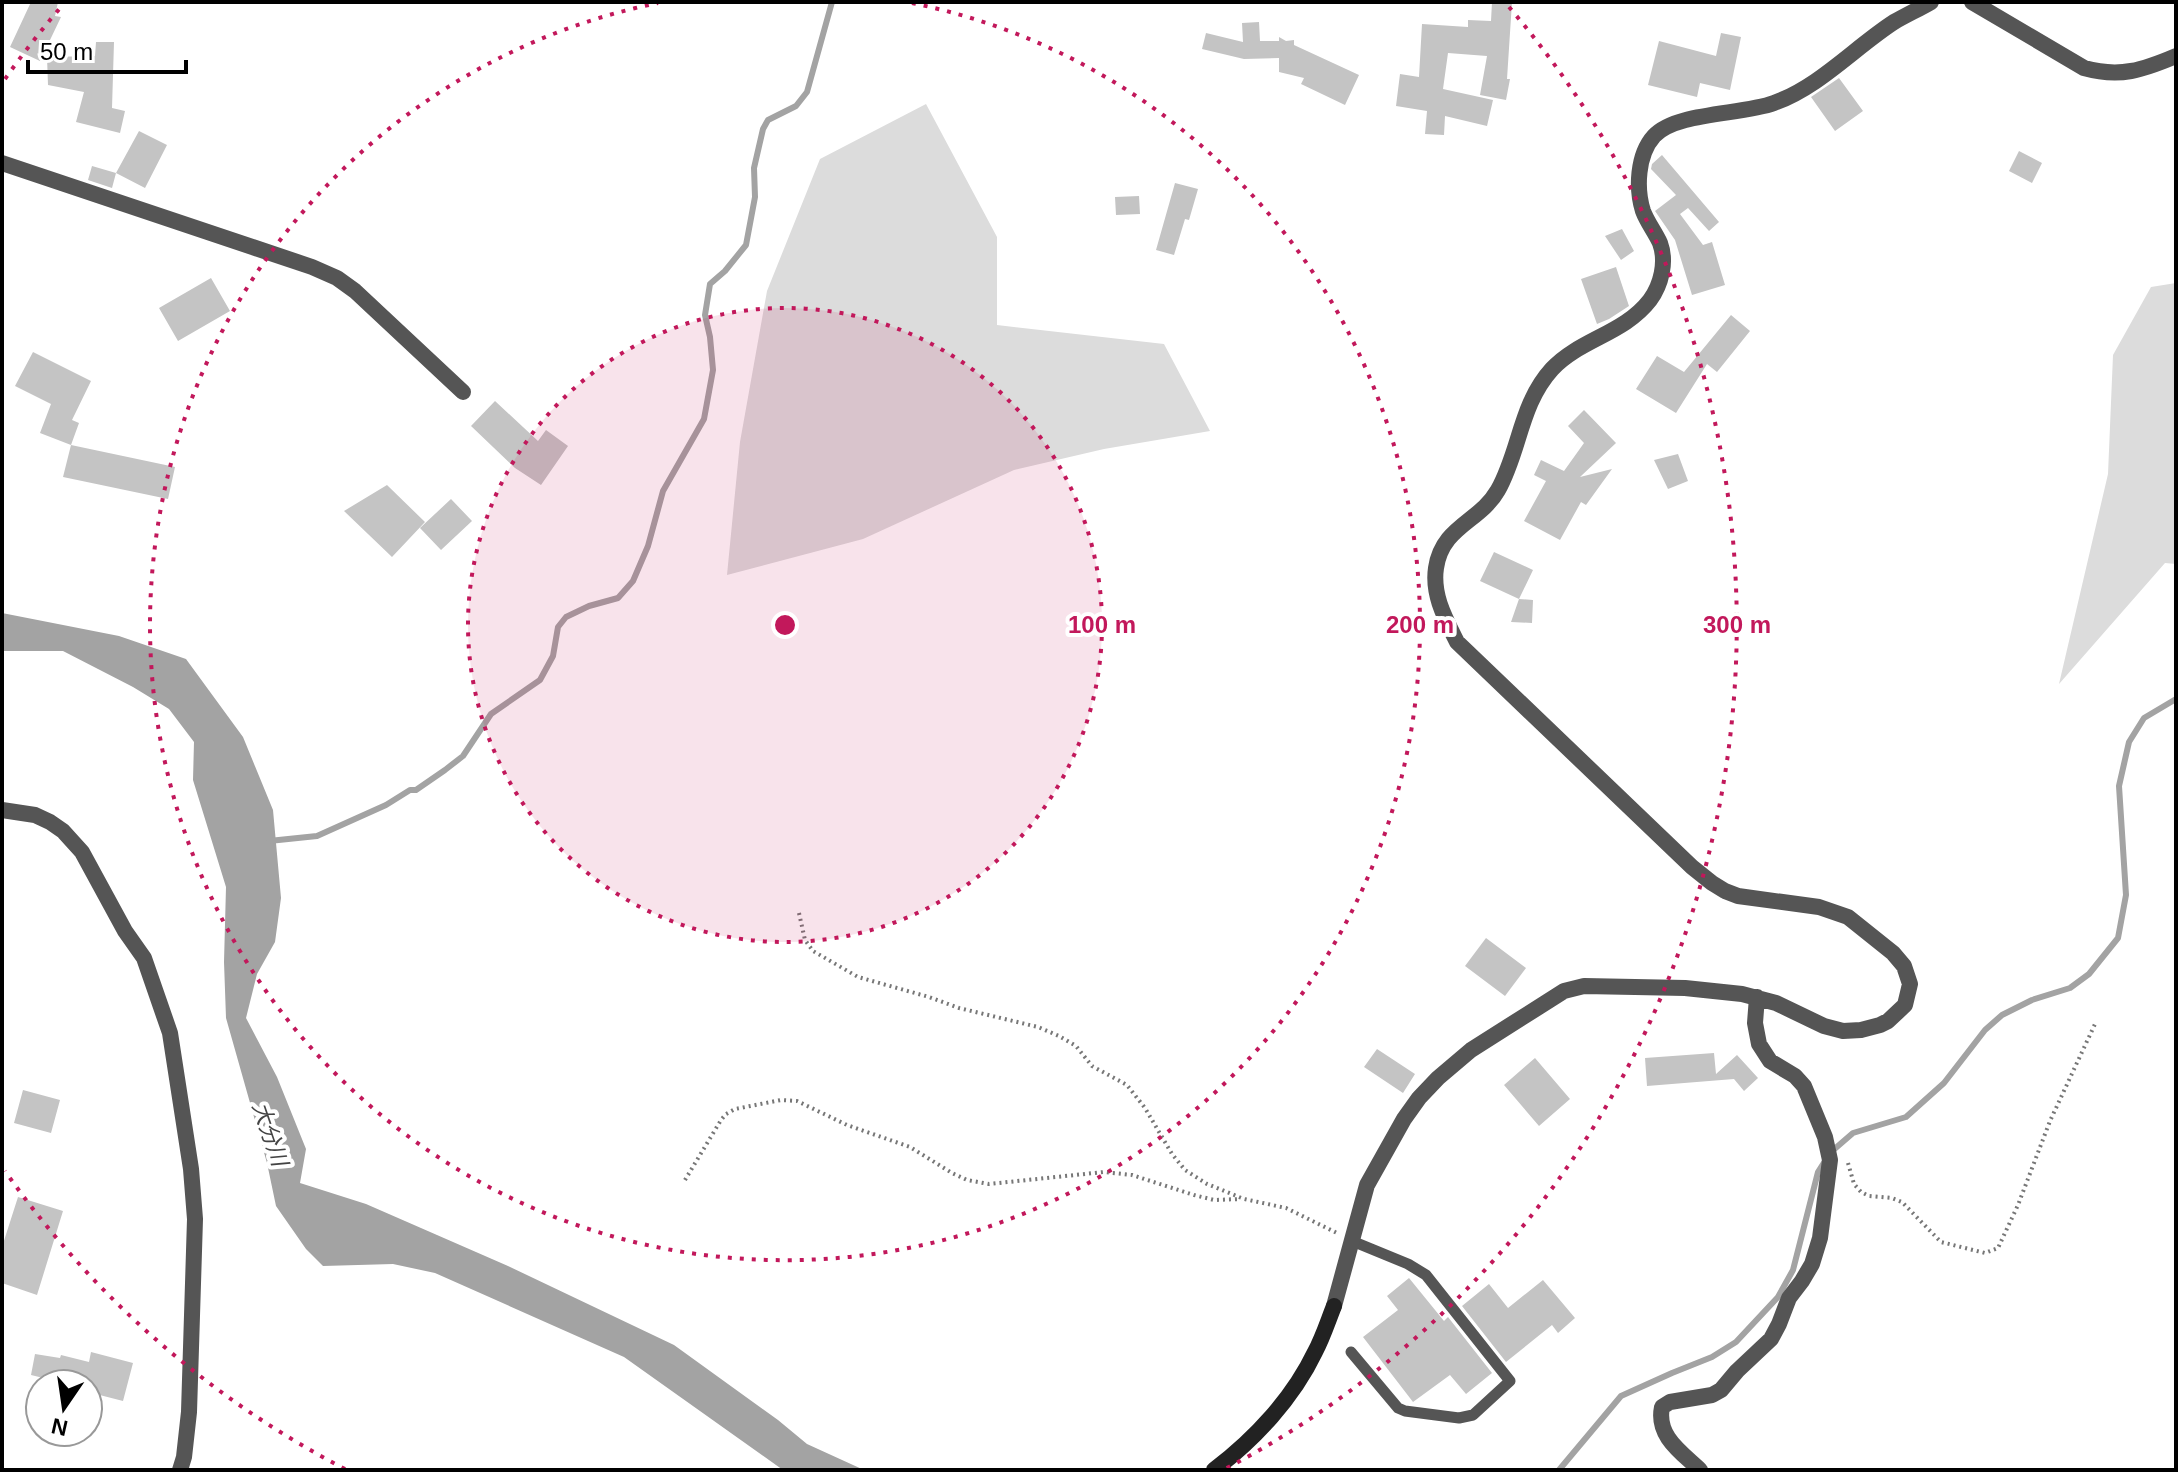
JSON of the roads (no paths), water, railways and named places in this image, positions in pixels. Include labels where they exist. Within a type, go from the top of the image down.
[{"type":"street","points":[[1214,1470],[1251,1438],[1287,1397],[1315,1354],[1334,1306],[1363,1197],[1373,1173],[1419,1098],[1471,1050],[1564,991],[1584,986],[1685,988],[1757,997],[1843,1031],[1861,1030],[1888,1021],[1900,1011],[1908,997],[1908,973],[1899,959],[1848,917],[1819,907],[1738,896],[1725,891],[1692,867],[1457,642],[1439,606],[1435,570],[1445,540],[1489,502],[1498,490],[1522,419],[1552,368],[1627,323],[1639,313],[1659,285],[1662,269],[1660,244],[1643,212],[1640,195],[1640,165],[1655,134],[1668,126],[1701,117],[1756,109],[1795,94],[1894,22],[1931,2]]},
{"type":"street","points":[[1972,2],[2084,68],[2100,73],[2131,72],[2176,56]]},
{"type":"street","points":[[2,163],[337,278],[364,299],[463,392]]},
{"type":"street","points":[[2,810],[35,815],[50,822],[82,852],[125,931],[144,958],[170,1033],[191,1169],[195,1219],[188,1430],[180,1470]]},
{"type":"street","points":[[1700,1470],[1667,1438],[1660,1417],[1662,1407],[1670,1402],[1712,1395],[1721,1390],[1771,1339],[1789,1298],[1812,1264],[1820,1238],[1830,1160],[1825,1137],[1804,1086],[1795,1076],[1770,1061],[1759,1044],[1755,1023],[1757,997]]},
{"type":"lane","points":[[1351,1352],[1398,1408],[1405,1411],[1459,1418],[1473,1415],[1510,1381],[1426,1275],[1408,1264],[1352,1241]]},
{"type":"water","name":"大分川","points":[[2,613],[119,636],[186,659],[243,737],[273,810],[281,898],[275,942],[257,974],[246,1018],[277,1077],[306,1149],[300,1183],[366,1204],[508,1266],[674,1345],[807,1444],[864,1470],[783,1470],[624,1357],[435,1273],[393,1264],[323,1266],[306,1249],[276,1206],[226,1018],[226,887],[193,780],[194,742],[169,709],[63,651],[2,651]]},
{"type":"waterway","points":[[269,841],[317,836],[386,805],[410,790],[416,790],[445,770],[463,756],[491,714],[540,680],[553,656],[558,627],[566,617],[589,606],[618,598],[633,581],[648,546],[663,491],[704,419],[713,370],[705,315],[710,284],[746,245],[755,197],[754,168],[763,129],[768,120],[796,106],[807,92],[832,2]]},
{"type":"waterway","points":[[1831,1152],[1853,1133],[1906,1117],[1944,1083],[1985,1030],[2002,1015],[2032,1000],[2070,988],[2089,974],[2118,938],[2126,895],[2119,786],[2129,742],[2144,718],[2176,699]]},
{"type":"waterway","points":[[1559,1470],[1621,1396],[1712,1357],[1736,1342],[1778,1297],[1793,1270],[1818,1172],[1825,1161]]}]
